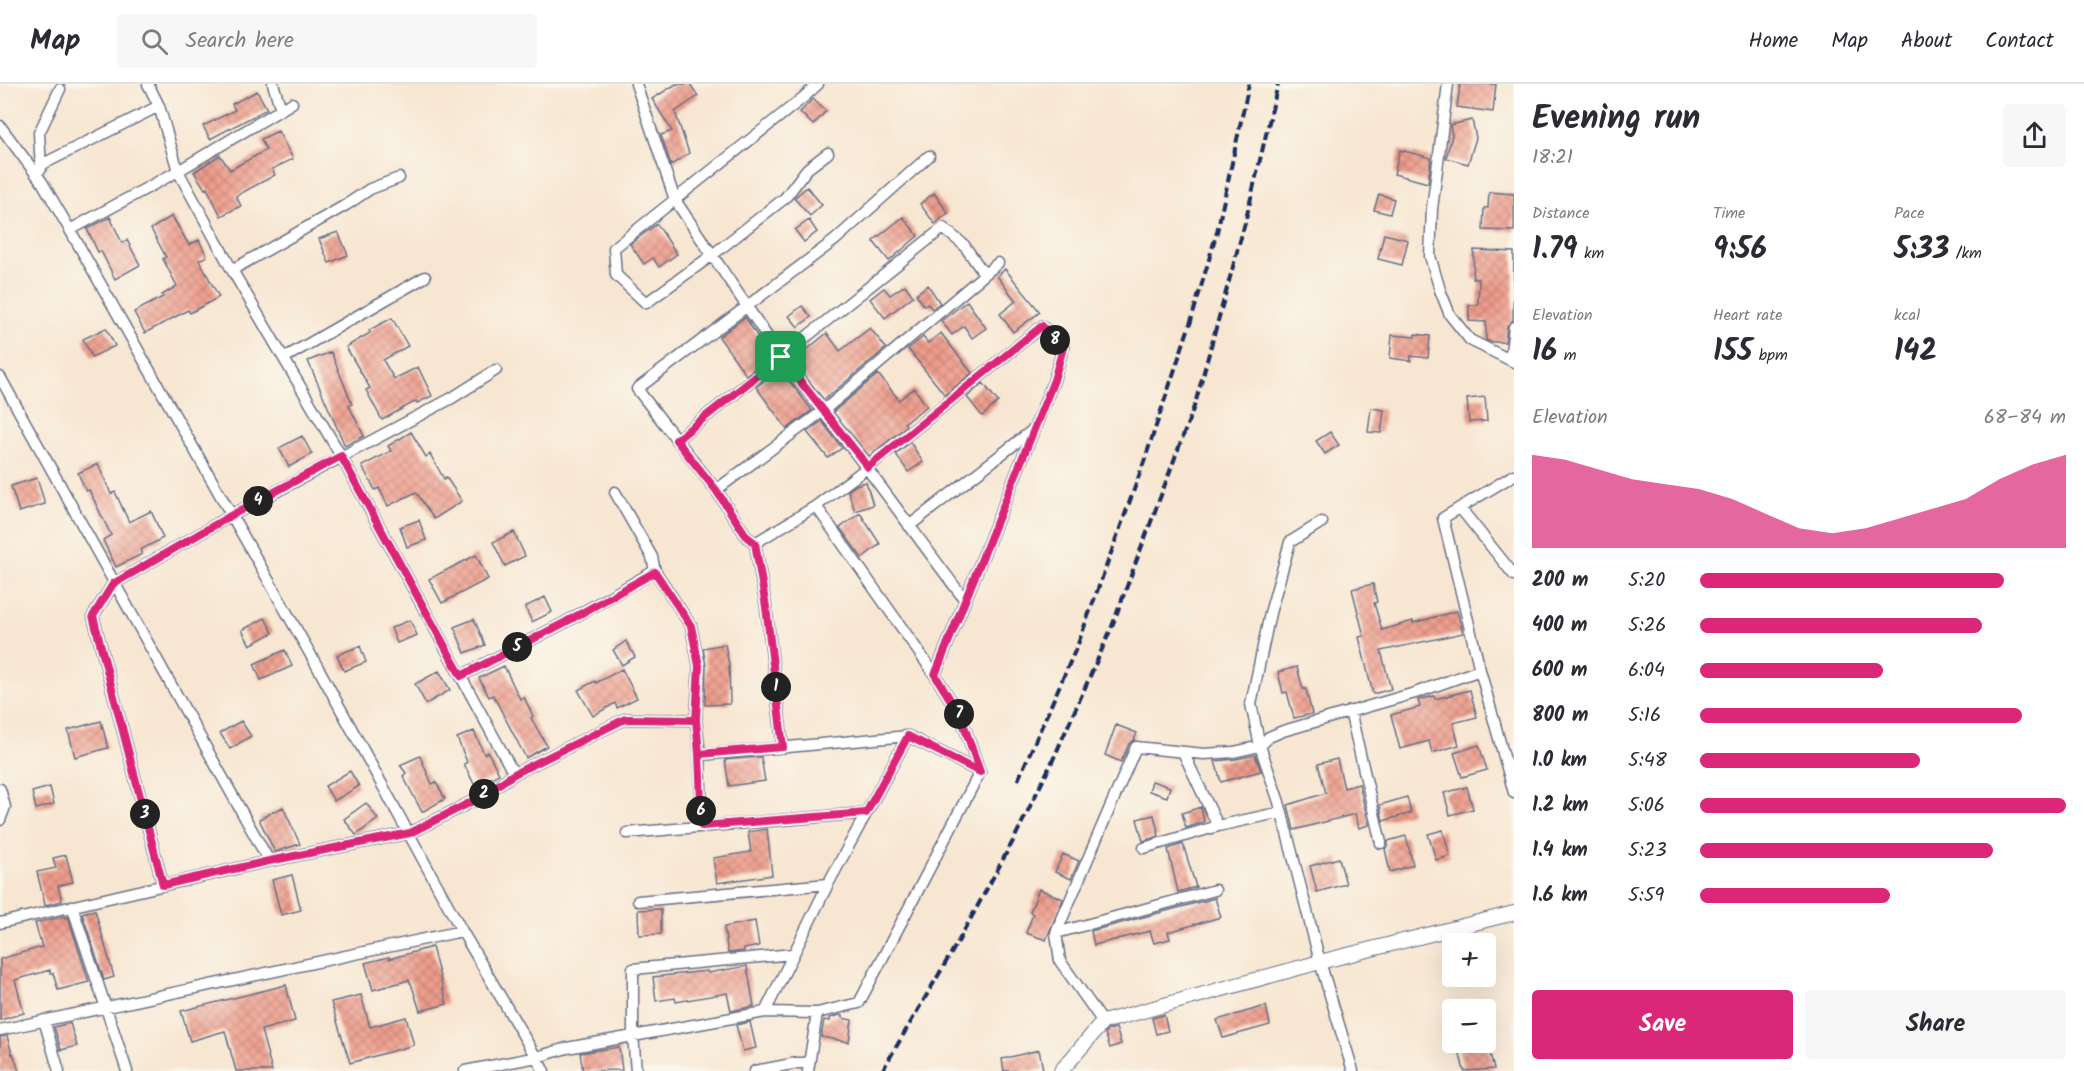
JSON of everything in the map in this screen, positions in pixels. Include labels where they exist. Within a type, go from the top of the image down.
[{"type":"street","points":[[148,84],[159,106],[177,171],[341,456],[514,774]]},
{"type":"street","points":[[273,84],[281,109]]},
{"type":"street","points":[[636,84],[675,200],[781,357],[868,467],[965,600]]},
{"type":"street","points":[[818,84],[614,248],[616,276],[646,303],[785,198],[807,170],[828,153]]},
{"type":"street","points":[[1448,84],[1432,209],[1430,256],[1450,315],[1470,340],[1512,361],[1514,327]]},
{"type":"street","points":[[42,182],[39,133],[60,89]]},
{"type":"street","points":[[70,230],[177,171],[292,102]]},
{"type":"street","points":[[41,165],[159,106]]},
{"type":"street","points":[[0,126],[42,182],[70,230],[410,833],[462,931],[544,1071]]},
{"type":"street","points":[[783,747],[766,607],[755,543],[747,537],[716,490],[637,389],[836,240],[929,156]]},
{"type":"street","points":[[232,270],[370,189],[399,178]]},
{"type":"street","points":[[676,440],[943,228],[964,245],[984,274]]},
{"type":"street","points":[[716,490],[823,411],[998,262]]},
{"type":"street","points":[[284,358],[425,277]]},
{"type":"street","points":[[755,543],[816,506],[868,467],[1042,326],[1063,348],[1054,380],[935,675]]},
{"type":"street","points":[[163,885],[93,616],[113,584],[232,515],[452,398],[496,370]]},
{"type":"street","points":[[0,377],[269,861]]},
{"type":"street","points":[[909,526],[1035,428]]},
{"type":"street","points":[[1514,476],[1443,518],[1480,670],[1514,793]]},
{"type":"street","points":[[615,492],[652,557],[655,572],[691,626],[699,666],[696,720],[702,826]]},
{"type":"street","points":[[465,1071],[537,1058],[567,1048],[633,1035],[765,1012],[817,1014],[859,1003],[980,772],[961,717],[935,675],[816,506]]},
{"type":"street","points":[[1461,509],[1514,575]]},
{"type":"street","points":[[1322,522],[1290,542],[1270,613],[1251,705],[1260,746],[1281,812],[1320,962],[1353,1071]]},
{"type":"street","points":[[461,676],[564,623],[655,572]]},
{"type":"street","points":[[1103,1022],[1060,961],[1056,933],[1136,747],[1218,754],[1260,746],[1269,737],[1283,731],[1415,693],[1480,670]]},
{"type":"street","points":[[1350,711],[1381,843]]},
{"type":"street","points":[[0,923],[269,861],[410,833],[477,799],[514,774],[625,719],[696,720]]},
{"type":"street","points":[[699,754],[908,736],[980,772]]},
{"type":"street","points":[[765,1012],[828,884],[908,736]]},
{"type":"street","points":[[1183,752],[1218,826]]},
{"type":"street","points":[[0,789],[5,807],[0,820]]},
{"type":"street","points":[[1144,848],[1218,826],[1281,812]]},
{"type":"street","points":[[627,832],[866,813]]},
{"type":"street","points":[[638,900],[828,884]]},
{"type":"street","points":[[1056,933],[1215,890]]},
{"type":"street","points":[[72,906],[127,1071]]},
{"type":"street","points":[[1061,1071],[1103,1022],[1320,962],[1514,913]]},
{"type":"street","points":[[0,1030],[462,931]]},
{"type":"street","points":[[636,1071],[633,1035],[633,969],[793,954]]},
{"type":"street","points":[[755,1071],[797,1063],[808,1067],[817,1014]]},
{"type":"street","points":[[44,1020],[59,1071]]},
{"type":"building","points":[[676,84],[690,84],[698,96],[675,112],[689,153],[671,165],[661,135],[672,131],[652,99]]},
{"type":"building","points":[[1460,84],[1496,84],[1493,112],[1457,107]]},
{"type":"building","points":[[257,91],[267,109],[210,139],[203,126],[235,110],[232,104]]},
{"type":"building","points":[[813,99],[826,111],[813,125],[800,112]]},
{"type":"building","points":[[1472,120],[1476,138],[1468,164],[1446,158],[1452,135],[1450,125]]},
{"type":"building","points":[[278,131],[293,159],[272,169],[275,175],[236,196],[241,206],[221,216],[207,188],[205,189],[194,172],[220,155],[230,170],[266,150],[261,139]]},
{"type":"building","points":[[1400,150],[1431,158],[1428,183],[1394,174]]},
{"type":"building","points":[[807,187],[822,205],[810,216],[794,198]]},
{"type":"building","points":[[1489,192],[1514,194],[1514,231],[1483,230],[1484,208],[1488,208]]},
{"type":"building","points":[[934,193],[948,213],[935,224],[920,204]]},
{"type":"building","points":[[1379,194],[1394,199],[1390,214],[1374,210]]},
{"type":"building","points":[[172,216],[189,245],[199,240],[207,256],[199,260],[219,297],[190,313],[188,310],[145,333],[134,312],[163,297],[162,295],[177,286],[163,259],[166,257],[151,229]]},
{"type":"building","points":[[110,217],[122,243],[127,240],[140,265],[115,279],[87,229]]},
{"type":"building","points":[[903,217],[918,236],[889,261],[873,241]]},
{"type":"building","points":[[809,220],[817,232],[804,242],[795,230]]},
{"type":"building","points":[[657,224],[677,254],[659,267],[653,258],[644,264],[630,244]]},
{"type":"building","points":[[338,232],[348,255],[329,263],[319,239]]},
{"type":"building","points":[[1384,234],[1408,240],[1402,265],[1378,259]]},
{"type":"building","points":[[1474,250],[1514,252],[1513,320],[1507,326],[1505,342],[1486,340],[1486,322],[1469,321],[1469,305],[1478,305],[1479,279],[1473,279]]},
{"type":"building","points":[[1005,269],[1040,312],[1013,332],[1000,314],[1016,301],[997,276]]},
{"type":"building","points":[[905,285],[913,296],[885,318],[870,299],[884,288],[890,295]]},
{"type":"building","points":[[928,285],[940,303],[932,309],[928,304],[924,306],[916,294]]},
{"type":"building","points":[[967,301],[986,328],[972,338],[964,326],[952,335],[941,321]]},
{"type":"building","points":[[802,306],[811,317],[798,327],[789,316]]},
{"type":"building","points":[[745,317],[770,356],[746,375],[719,337]]},
{"type":"building","points":[[392,318],[408,346],[383,360],[394,379],[418,367],[432,396],[417,403],[416,401],[382,420],[366,390],[370,388],[346,347],[370,333],[369,330]]},
{"type":"building","points":[[106,328],[115,346],[92,357],[83,339]]},
{"type":"building","points":[[870,328],[886,348],[824,400],[793,361],[827,333],[840,351]]},
{"type":"building","points":[[941,333],[972,373],[945,395],[908,349],[923,337],[928,343]]},
{"type":"building","points":[[1415,334],[1430,336],[1428,358],[1411,356],[1411,361],[1390,358],[1392,335],[1415,337]]},
{"type":"building","points":[[331,352],[352,404],[349,406],[364,436],[345,446],[308,361]]},
{"type":"building","points":[[778,369],[812,410],[787,429],[756,387]]},
{"type":"building","points":[[878,374],[899,400],[914,388],[927,406],[904,423],[906,425],[902,430],[869,456],[833,412]]},
{"type":"building","points":[[983,383],[998,402],[982,416],[967,397]]},
{"type":"building","points":[[1485,397],[1487,421],[1469,422],[1467,399]]},
{"type":"building","points":[[1371,408],[1384,410],[1381,433],[1368,432]]},
{"type":"building","points":[[822,421],[842,448],[828,458],[807,432]]},
{"type":"building","points":[[411,432],[426,457],[430,454],[444,479],[446,477],[462,501],[434,519],[416,492],[388,506],[379,488],[375,490],[362,466],[391,451],[388,446]]},
{"type":"building","points":[[1330,432],[1339,445],[1325,454],[1316,441]]},
{"type":"building","points":[[302,436],[312,454],[289,467],[279,448]]},
{"type":"building","points":[[910,442],[923,462],[908,472],[896,454]]},
{"type":"building","points":[[98,464],[111,494],[115,492],[129,522],[151,511],[163,538],[140,550],[142,554],[116,567],[103,540],[111,535],[78,473]]},
{"type":"building","points":[[37,478],[45,504],[19,512],[11,486]]},
{"type":"building","points":[[866,482],[873,505],[855,511],[848,491]]},
{"type":"building","points":[[860,513],[880,544],[862,558],[840,528]]},
{"type":"building","points":[[419,520],[426,540],[407,547],[400,527]]},
{"type":"building","points":[[514,532],[525,556],[505,566],[493,542]]},
{"type":"building","points":[[476,555],[488,579],[442,603],[429,579]]},
{"type":"building","points":[[1373,584],[1377,602],[1374,603],[1382,630],[1457,611],[1463,633],[1381,651],[1391,689],[1373,694],[1359,637],[1364,636],[1352,589]]},
{"type":"building","points":[[545,597],[552,612],[532,622],[525,607]]},
{"type":"building","points":[[265,618],[273,633],[250,645],[242,630]]},
{"type":"building","points":[[474,619],[485,645],[465,653],[454,627]]},
{"type":"building","points":[[410,620],[417,635],[397,643],[391,628]]},
{"type":"building","points":[[626,641],[635,657],[622,665],[613,650]]},
{"type":"building","points":[[725,644],[729,665],[730,704],[705,705],[706,666],[703,648]]},
{"type":"building","points":[[360,646],[366,662],[344,671],[337,655]]},
{"type":"building","points":[[285,650],[292,666],[261,680],[254,664]]},
{"type":"building","points":[[504,666],[520,699],[524,697],[533,716],[531,718],[547,746],[526,758],[493,695],[489,697],[479,678]]},
{"type":"building","points":[[1297,667],[1303,689],[1306,689],[1312,714],[1294,718],[1287,692],[1283,693],[1278,672]]},
{"type":"building","points":[[622,669],[637,698],[617,708],[615,703],[593,716],[578,690]]},
{"type":"building","points":[[439,671],[450,690],[426,704],[415,684]]},
{"type":"building","points":[[1470,690],[1477,717],[1453,723],[1459,745],[1432,753],[1429,741],[1400,749],[1391,715],[1420,707],[1418,700],[1434,696],[1435,699]]},
{"type":"building","points":[[101,721],[108,748],[75,757],[68,730]]},
{"type":"building","points":[[241,721],[251,736],[230,749],[220,733]]},
{"type":"building","points":[[1116,725],[1137,733],[1121,762],[1105,755]]},
{"type":"building","points":[[474,731],[484,754],[488,752],[499,774],[475,786],[464,764],[467,762],[457,738]]},
{"type":"building","points":[[1479,745],[1487,770],[1462,777],[1454,753]]},
{"type":"building","points":[[1255,755],[1261,771],[1221,782],[1215,761]]},
{"type":"building","points":[[420,756],[432,784],[436,782],[445,799],[422,812],[403,776],[406,773],[400,765]]},
{"type":"building","points":[[761,757],[765,781],[729,786],[725,760]]},
{"type":"building","points":[[1337,759],[1344,788],[1359,784],[1369,825],[1359,828],[1355,814],[1294,830],[1288,805],[1326,793],[1318,764]]},
{"type":"building","points":[[350,771],[359,786],[334,801],[325,786]]},
{"type":"building","points":[[1152,781],[1170,787],[1167,797],[1149,791]]},
{"type":"building","points":[[50,787],[54,804],[36,809],[32,792]]},
{"type":"building","points":[[1467,787],[1473,809],[1450,815],[1444,793]]},
{"type":"building","points":[[1407,797],[1411,813],[1383,821],[1380,805]]},
{"type":"building","points":[[366,803],[378,819],[356,835],[344,819]]},
{"type":"building","points":[[283,807],[300,844],[275,852],[259,819]]},
{"type":"building","points":[[1201,807],[1204,822],[1186,828],[1182,813]]},
{"type":"building","points":[[1154,815],[1159,836],[1143,841],[1137,819]]},
{"type":"building","points":[[767,829],[772,875],[717,883],[713,858],[751,852],[748,832]]},
{"type":"building","points":[[1443,830],[1450,856],[1436,860],[1428,834]]},
{"type":"building","points":[[1406,836],[1413,865],[1390,872],[1385,849],[1388,841]]},
{"type":"building","points":[[1183,844],[1196,887],[1178,892],[1168,849]]},
{"type":"building","points":[[1063,854],[1079,861],[1071,879],[1055,872]]},
{"type":"building","points":[[66,855],[73,882],[58,886],[62,901],[45,905],[37,872],[56,868],[53,858]]},
{"type":"building","points":[[1339,858],[1346,884],[1317,892],[1310,866]]},
{"type":"building","points":[[292,875],[301,910],[281,915],[272,880]]},
{"type":"building","points":[[1039,889],[1063,899],[1046,940],[1026,933],[1033,914],[1030,912]]},
{"type":"building","points":[[1215,898],[1221,917],[1168,932],[1170,939],[1154,943],[1150,931],[1094,945],[1091,931]]},
{"type":"building","points":[[661,909],[661,934],[639,935],[638,910]]},
{"type":"building","points":[[95,910],[114,977],[104,980],[82,913]]},
{"type":"building","points":[[65,916],[65,918],[68,917],[89,982],[58,990],[50,970],[15,980],[24,1013],[0,1020],[0,959],[42,947],[35,923]]},
{"type":"building","points":[[755,921],[759,946],[728,953],[724,927]]},
{"type":"building","points":[[432,947],[447,1004],[420,1011],[409,980],[373,990],[365,963]]},
{"type":"building","points":[[747,966],[754,1006],[731,1011],[727,993],[676,1002],[675,998],[656,1001],[653,977],[707,971],[708,973]]},
{"type":"building","points":[[286,985],[295,1021],[261,1030],[272,1071],[236,1071],[225,1031],[190,1041],[181,1011]]},
{"type":"building","points":[[361,995],[370,1027],[406,1017],[414,1045],[350,1063],[331,1002]]},
{"type":"building","points":[[1266,1006],[1270,1025],[1223,1038],[1217,1020]]},
{"type":"building","points":[[840,1015],[842,1018],[852,1020],[849,1042],[821,1037],[824,1020],[830,1021],[830,1018]]},
{"type":"building","points":[[1164,1015],[1168,1031],[1156,1034],[1152,1018]]},
{"type":"building","points":[[750,1022],[756,1048],[743,1051],[736,1025]]},
{"type":"building","points":[[70,1023],[77,1046],[61,1050],[54,1027]]},
{"type":"building","points":[[1116,1028],[1121,1044],[1110,1048],[1105,1033]]},
{"type":"building","points":[[7,1036],[19,1071],[0,1071],[0,1037]]},
{"type":"building","points":[[619,1047],[622,1070],[583,1071],[580,1053]]},
{"type":"building","points":[[1039,1050],[1043,1069],[1004,1071],[1002,1059]]},
{"type":"building","points":[[1460,1053],[1490,1053],[1494,1069],[1464,1071]]},
{"type":"railway","points":[[1018,780],[1078,644],[1144,462],[1191,321],[1217,232],[1249,84]]},
{"type":"railway","points":[[882,1071],[959,940],[1013,841],[1052,762],[1111,629],[1195,404],[1245,223],[1278,84]]},
{"type":"route","points":[[781,357],[676,440],[716,490],[747,537],[755,543],[766,607],[783,747],[699,754],[696,720],[625,719],[514,774],[477,799],[410,833],[163,885],[93,616],[113,584],[232,515],[341,456],[461,676],[564,623],[655,572],[691,626],[699,666],[696,720],[702,826],[866,813],[908,736],[980,772],[961,717],[935,675],[1054,380],[1063,355],[1063,348],[1042,326],[868,467],[781,357]]}]
